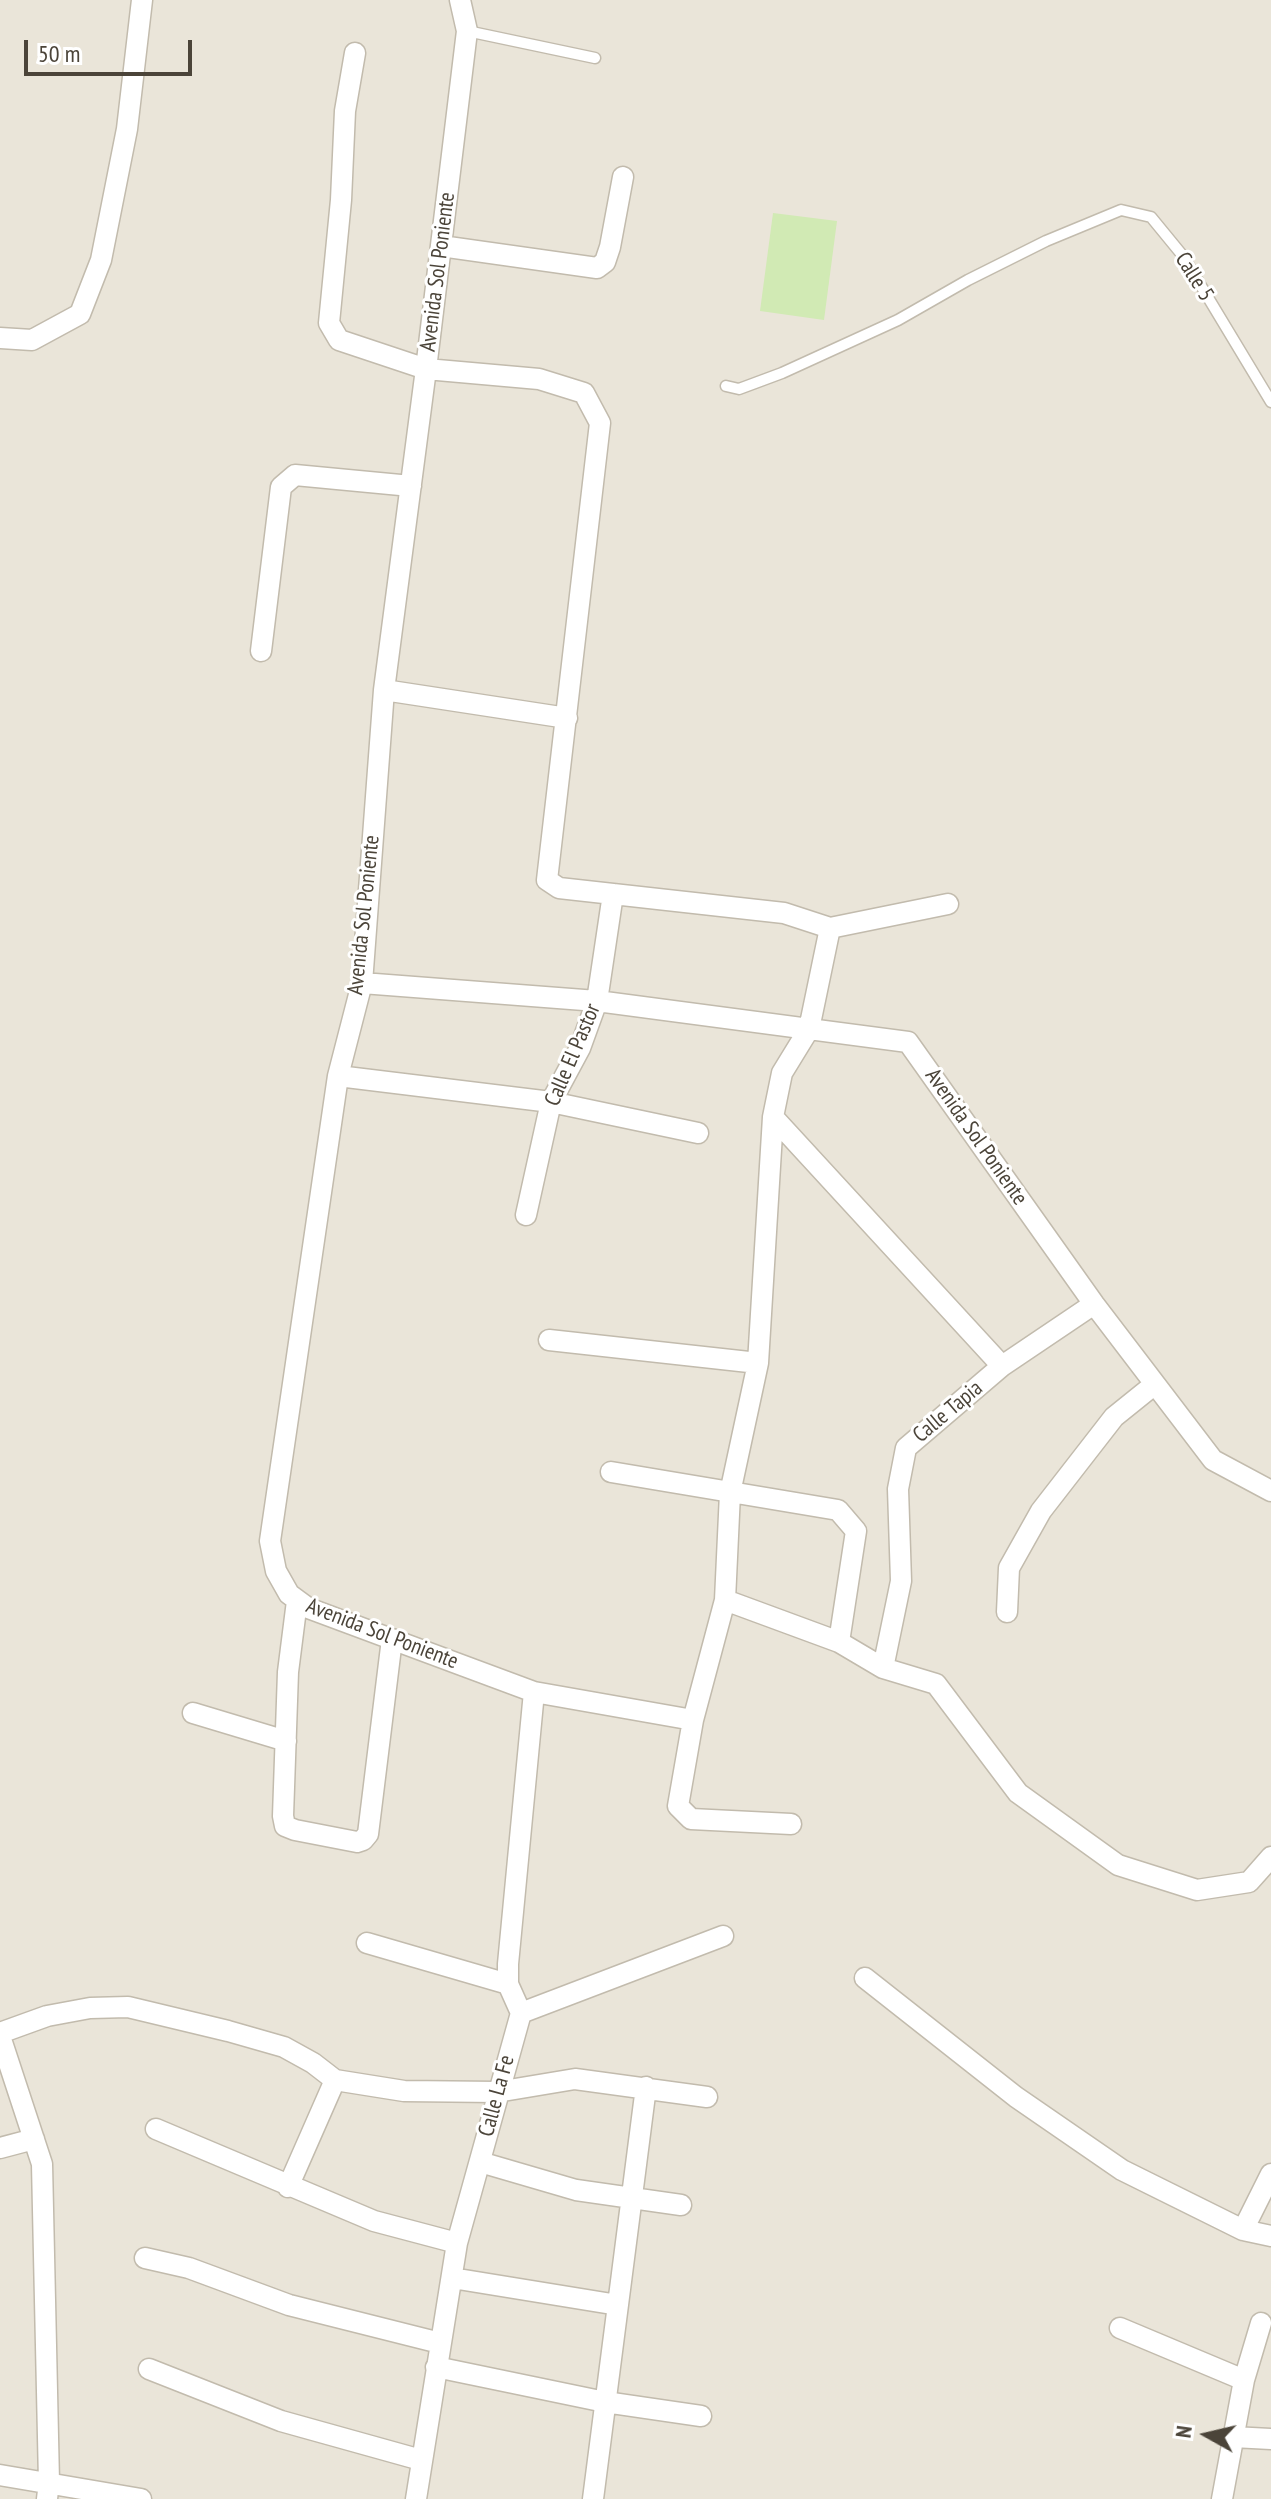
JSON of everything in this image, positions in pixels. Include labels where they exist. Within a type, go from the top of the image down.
[{"type":"street","points":[[0,338],[32,340],[80,314],[101,260],[127,129],[142,0]]},
{"type":"street","name":"Avenida Sol Poniente","points":[[460,0],[467,31],[384,690],[362,983],[338,1076],[270,1541],[276,1571],[289,1594],[308,1608],[534,1692],[693,1720]]},
{"type":"street","points":[[355,53],[345,111],[341,200],[329,323],[339,340],[426,369],[539,379],[584,393],[600,423],[547,880],[559,888],[784,913],[830,928],[948,904]]},
{"type":"street","points":[[441,246],[597,268],[605,262],[610,247],[623,177]]},
{"type":"street","points":[[261,651],[281,487],[295,475],[411,486]]},
{"type":"street","points":[[384,690],[567,718]]},
{"type":"street","name":"Calle El Pastor","points":[[526,1215],[551,1102],[580,1048],[597,1001],[613,894]]},
{"type":"street","points":[[791,1824],[691,1819],[678,1806],[693,1720],[725,1600],[730,1493],[758,1363],[773,1117],[782,1073],[809,1029],[830,928]]},
{"type":"street","name":"Avenida Sol Poniente","points":[[362,983],[597,1001],[908,1042],[1094,1304],[1213,1460],[1271,1491]]},
{"type":"street","points":[[338,1076],[551,1102],[698,1133]]},
{"type":"street","points":[[773,1117],[1002,1366]]},
{"type":"street","name":"Calle Tapia","points":[[883,1668],[901,1581],[898,1489],[906,1448],[1002,1366],[1094,1304]]},
{"type":"street","points":[[549,1340],[758,1363]]},
{"type":"street","points":[[1007,1612],[1009,1568],[1041,1511],[1114,1417],[1155,1384]]},
{"type":"street","points":[[611,1472],[838,1510],[856,1531],[839,1642]]},
{"type":"street","points":[[725,1600],[839,1642],[883,1668],[936,1684],[1018,1793],[1118,1865],[1197,1890],[1249,1882],[1271,1857]]},
{"type":"street","points":[[297,1601],[288,1672],[285,1826],[357,1842],[368,1834],[392,1639]]},
{"type":"street","points":[[534,1692],[508,1984],[521,2013],[723,1936]]},
{"type":"street","points":[[193,1713],[286,1741]]},
{"type":"street","points":[[367,1943],[508,1984]]},
{"type":"street","points":[[865,1978],[1016,2097],[1122,2170],[1243,2230],[1271,2236]]},
{"type":"street","points":[[48,2491],[42,2164],[0,2034],[47,2016],[90,2008],[128,2007],[284,2047],[335,2080],[404,2091],[497,2092],[575,2079],[707,2097]]},
{"type":"street","name":"Calle La Fe","points":[[416,2499],[457,2243],[521,2013]]},
{"type":"street","points":[[288,2187],[335,2080]]},
{"type":"street","points":[[593,2499],[646,2087]]},
{"type":"street","points":[[156,2129],[374,2221],[457,2243]]},
{"type":"street","points":[[0,2148],[34,2139]]},
{"type":"street","points":[[480,2162],[576,2190],[681,2205]]},
{"type":"street","points":[[1243,2230],[1271,2174]]},
{"type":"street","points":[[145,2258],[189,2268],[289,2305],[440,2343]]},
{"type":"street","points":[[452,2278],[618,2305]]},
{"type":"street","points":[[1222,2499],[1244,2380],[1263,2345],[1261,2323]]},
{"type":"street","points":[[1120,2328],[1244,2380]]},
{"type":"street","points":[[436,2367],[605,2402],[701,2416]]},
{"type":"street","points":[[149,2369],[281,2421],[421,2460]]},
{"type":"street","points":[[1233,2437],[1271,2439]]},
{"type":"street","points":[[0,2475],[48,2491],[141,2499]]},
{"type":"lane","points":[[467,31],[595,58]]},
{"type":"lane","name":"Calle 5","points":[[726,386],[739,389],[782,373],[898,320],[968,280],[1082,224],[1121,210],[1151,217],[1183,256],[1271,402]]},
{"type":"shaded area","points":[[0,0],[1271,0],[1271,2499],[0,2499]]},
{"type":"green space","points":[[773,213],[837,221],[824,320],[760,311]]}]
